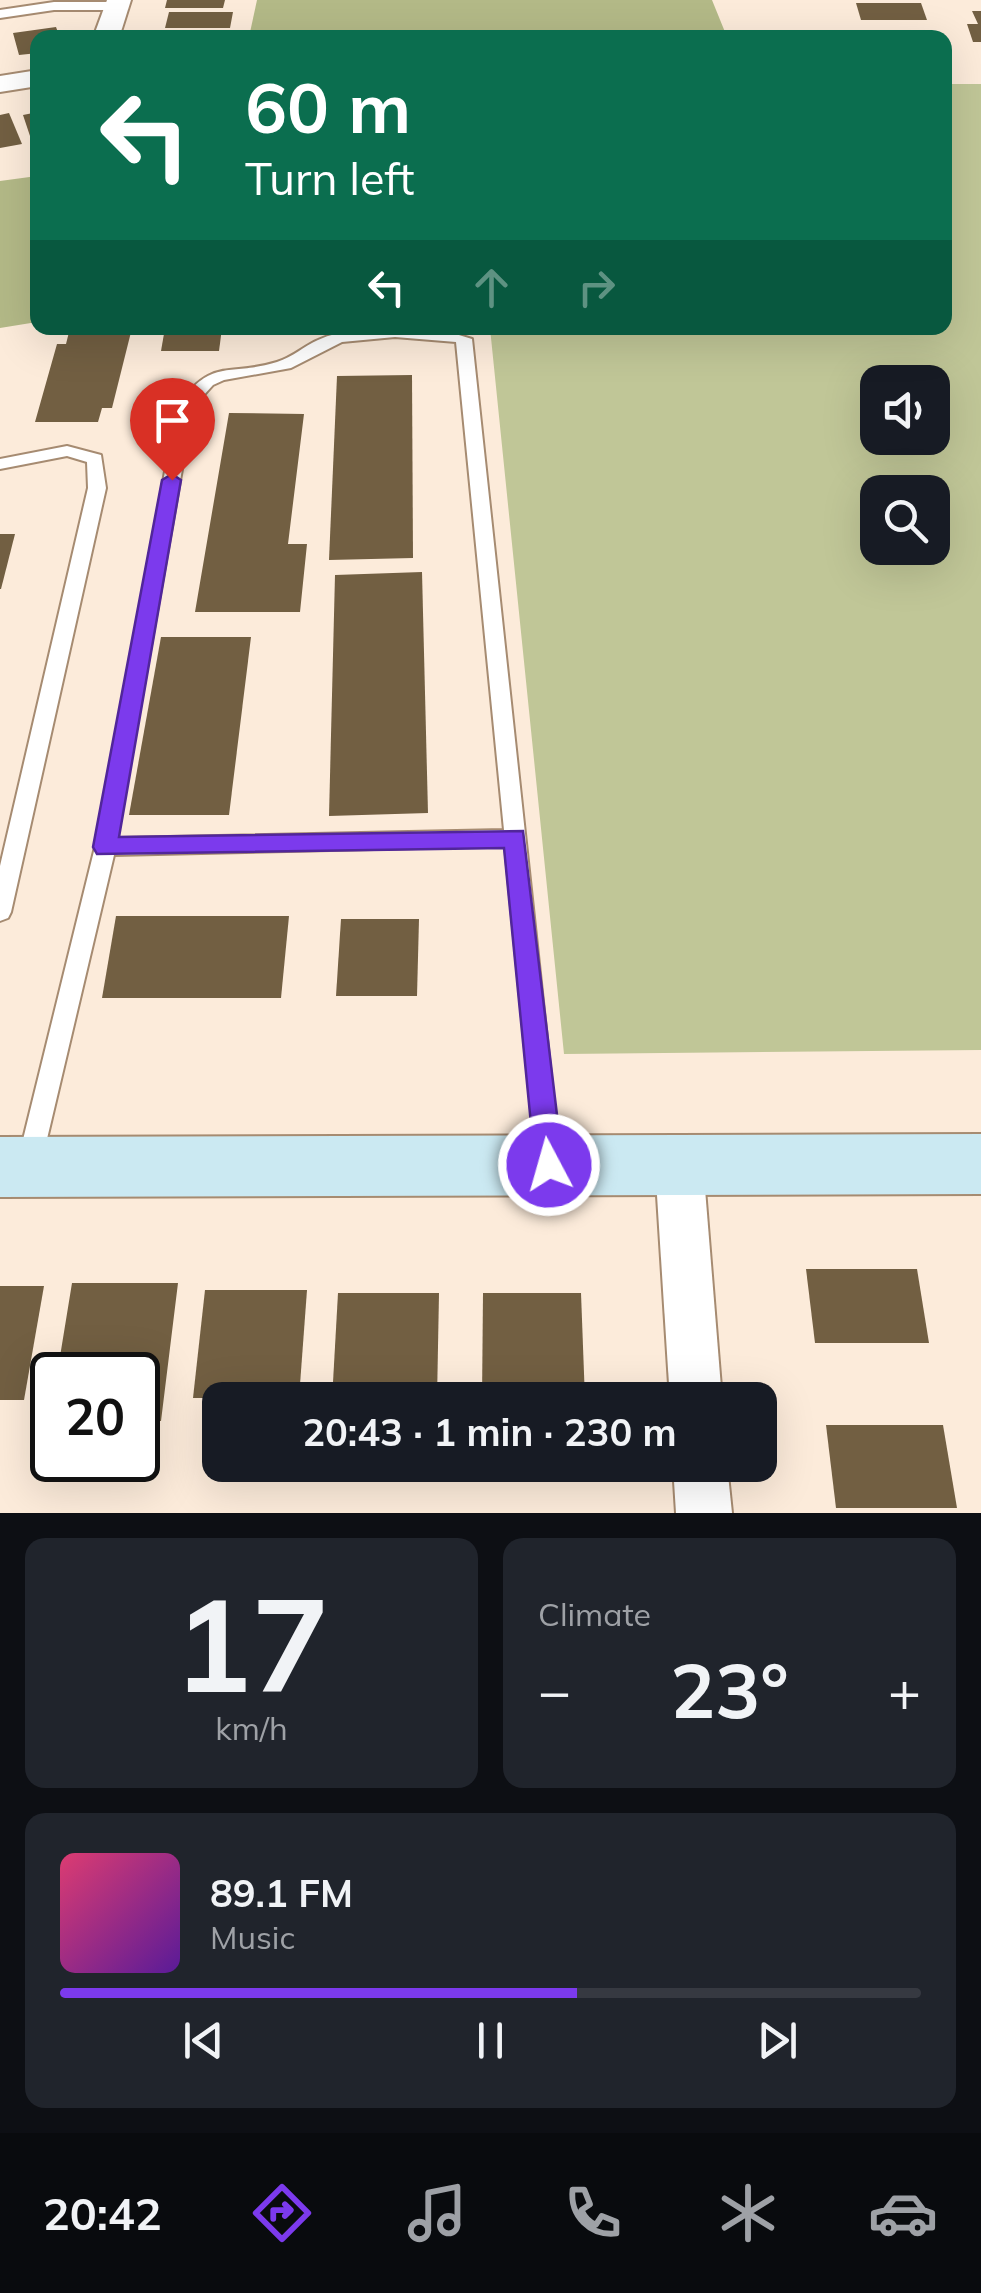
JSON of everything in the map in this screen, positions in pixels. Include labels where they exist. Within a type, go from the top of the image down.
[{"type":"street","points":[[109,30],[118,3]]},
{"type":"street","points":[[0,84],[30,79]]},
{"type":"street","points":[[679,1164],[695,1382]]},
{"type":"street","points":[[14,1167],[981,1164]]},
{"type":"street","points":[[701,1482],[704,1513]]},
{"type":"lane","points":[[0,14],[118,3]]},
{"type":"lane","points":[[14,1167],[105,847],[185,406],[196,389],[214,376],[285,365],[331,340],[349,335]]},
{"type":"lane","points":[[446,335],[464,339],[549,1165]]},
{"type":"lane","points":[[0,464],[67,451],[95,459],[98,488],[0,912]]},
{"type":"lane","points":[[105,847],[515,838]]},
{"type":"green space","points":[[257,0],[712,0],[724,30],[251,30]]},
{"type":"green space","points":[[952,84],[981,84],[981,1050],[564,1054],[491,335],[952,335]]},
{"type":"green space","points":[[30,177],[30,323],[0,328],[0,181]]},
{"type":"building","points":[[167,0],[225,0],[223,8],[165,8]]},
{"type":"building","points":[[856,3],[921,3],[927,20],[861,20]]},
{"type":"building","points":[[972,11],[981,11],[981,42],[973,42],[967,24],[978,24]]},
{"type":"building","points":[[169,12],[233,12],[230,28],[165,28]]},
{"type":"building","points":[[30,31],[30,54],[19,55],[13,33]]},
{"type":"building","points":[[9,113],[22,144],[0,148],[0,115]]},
{"type":"building","points":[[30,114],[30,136],[23,115]]},
{"type":"building","points":[[68,335],[130,335],[112,408],[102,408],[98,422],[35,422],[57,344],[66,344]]},
{"type":"building","points":[[164,335],[221,335],[219,351],[161,351]]},
{"type":"building","points":[[412,375],[413,558],[329,560],[337,376]]},
{"type":"building","points":[[229,413],[304,414],[288,544],[307,544],[300,612],[195,612]]},
{"type":"building","points":[[0,534],[15,534],[1,589],[0,589]]},
{"type":"building","points":[[422,572],[428,813],[329,816],[335,575]]},
{"type":"building","points":[[161,637],[251,637],[229,815],[129,815]]},
{"type":"building","points":[[116,916],[289,916],[281,998],[102,998]]},
{"type":"building","points":[[341,919],[419,919],[417,996],[336,996]]},
{"type":"building","points":[[806,1269],[917,1269],[929,1343],[815,1343]]},
{"type":"building","points":[[72,1283],[178,1283],[161,1421],[160,1352],[61,1352]]},
{"type":"building","points":[[0,1286],[44,1286],[24,1400],[0,1400]]},
{"type":"building","points":[[205,1290],[307,1290],[300,1382],[202,1382],[202,1398],[193,1398]]},
{"type":"building","points":[[338,1293],[439,1293],[437,1382],[333,1382]]},
{"type":"building","points":[[483,1293],[581,1293],[584,1382],[482,1382]]},
{"type":"building","points":[[826,1425],[943,1425],[957,1508],[836,1508]]},
{"type":"route","points":[[172,480],[105,847],[515,838],[549,1165]]}]
